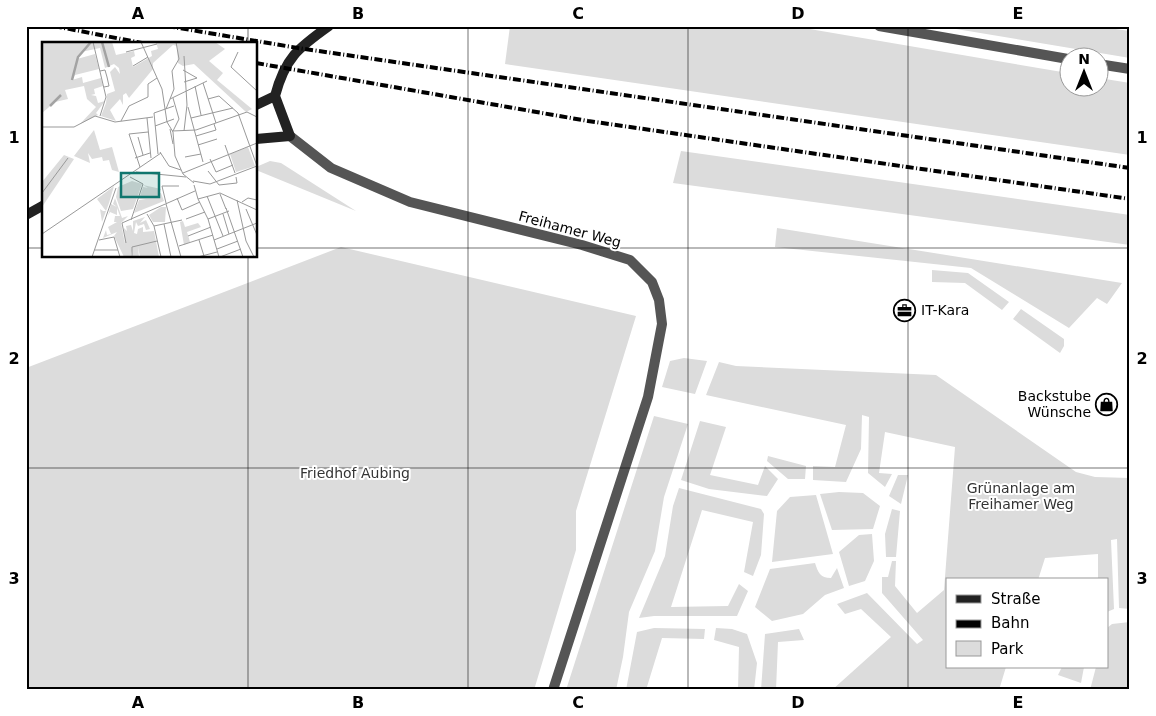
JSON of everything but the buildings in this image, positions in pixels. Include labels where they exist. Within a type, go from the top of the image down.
[{"type":"street","points":[[258,139],[290,136],[275,96],[280,79],[298,48],[329,26]]},
{"type":"street","points":[[879,26],[1058,57]]},
{"type":"street","points":[[1108,66],[1130,69]]},
{"type":"street","points":[[258,105],[275,96]]},
{"type":"street","name":"Freihamer Weg","points":[[290,136],[330,168],[410,202],[582,244],[630,260],[652,282],[659,300],[662,324],[648,396],[553,690]]},
{"type":"street","points":[[26,215],[42,206]]},
{"type":"green space","points":[[510,26],[792,26],[1058,71],[1058,98],[1108,98],[1108,79],[1130,83],[1130,155],[505,64]]},
{"type":"green space","points":[[938,26],[1094,26],[1130,31],[1130,58],[1108,54],[1108,48],[1070,48]]},
{"type":"green space","points":[[681,151],[1130,215],[1130,245],[673,183]]},
{"type":"green space","points":[[270,161],[281,163],[356,211],[258,171],[258,166]]},
{"type":"green space","points":[[777,228],[1122,283],[1107,304],[1097,298],[1069,328],[971,268],[775,247]]},
{"type":"green space","name":"Friedhof Aubing","points":[[341,247],[636,316],[576,511],[576,550],[534,690],[26,690],[26,368]]},
{"type":"green space","points":[[932,270],[968,273],[1009,302],[1002,310],[965,283],[932,282]]},
{"type":"green space","points":[[1021,309],[1064,339],[1064,346],[1060,353],[1013,319]]},
{"type":"green space","points":[[684,358],[707,361],[695,394],[662,387],[670,361]]},
{"type":"green space","name":"Grünanlage am Freihamer Weg","points":[[719,362],[736,366],[936,375],[1076,472],[1095,477],[1130,478],[1130,550],[1127,551],[1130,569],[1130,609],[1119,608],[1117,539],[1111,540],[1114,609],[1108,612],[1108,578],[1098,578],[1098,554],[1045,558],[1039,578],[946,578],[946,668],[1006,668],[999,690],[832,690],[891,637],[861,609],[845,614],[837,604],[867,593],[917,644],[923,640],[882,593],[882,577],[888,577],[892,561],[896,561],[895,586],[917,613],[944,590],[955,447],[885,432],[879,473],[892,474],[885,487],[868,473],[869,417],[862,415],[861,449],[846,482],[813,480],[813,466],[835,467],[846,425],[706,395]]},
{"type":"green space","points":[[654,416],[688,424],[664,497],[655,551],[629,612],[616,690],[566,690]]},
{"type":"green space","points":[[700,421],[726,427],[710,475],[758,485],[765,466],[778,479],[767,496],[709,489],[681,480]]},
{"type":"green space","points":[[768,456],[806,466],[805,479],[788,479],[767,461]]},
{"type":"green space","points":[[898,475],[908,475],[901,504],[889,496]]},
{"type":"green space","points":[[679,488],[761,509],[764,514],[761,555],[753,576],[744,572],[753,522],[702,510],[671,607],[728,606],[739,584],[748,591],[737,616],[654,616],[639,618],[665,556],[673,506]]},
{"type":"green space","points":[[839,492],[863,493],[880,506],[873,529],[832,530],[820,494]]},
{"type":"green space","points":[[816,495],[833,554],[772,562],[777,511],[790,497]]},
{"type":"green space","points":[[892,509],[900,511],[896,557],[886,557],[885,534]]},
{"type":"green space","points":[[872,534],[874,561],[865,581],[849,586],[839,552],[859,535]]},
{"type":"green space","points":[[815,563],[820,574],[827,578],[831,578],[837,568],[844,588],[825,595],[803,614],[772,621],[755,607],[770,569]]},
{"type":"green space","points":[[1130,622],[1130,690],[1090,690],[1096,668],[1108,668],[1108,627],[1112,624]]},
{"type":"green space","points":[[654,628],[705,629],[704,639],[662,638],[646,690],[626,690],[637,632]]},
{"type":"green space","points":[[716,628],[732,629],[747,634],[757,663],[754,690],[738,690],[739,647],[714,640]]},
{"type":"green space","points":[[799,629],[804,640],[778,642],[776,690],[761,690],[765,634]]},
{"type":"green space","points":[[1062,668],[1084,668],[1081,683],[1058,675]]},
{"type":"railway","points":[[54,26],[137,42]]},
{"type":"railway","points":[[167,26],[298,48],[1130,168]]},
{"type":"railway","points":[[258,63],[588,121],[1130,199]]},
{"type":"place","name":"IT-Kara","points":[[905,310]]},
{"type":"place","name":"Backstube Wünsche","points":[[1107,404]]}]
